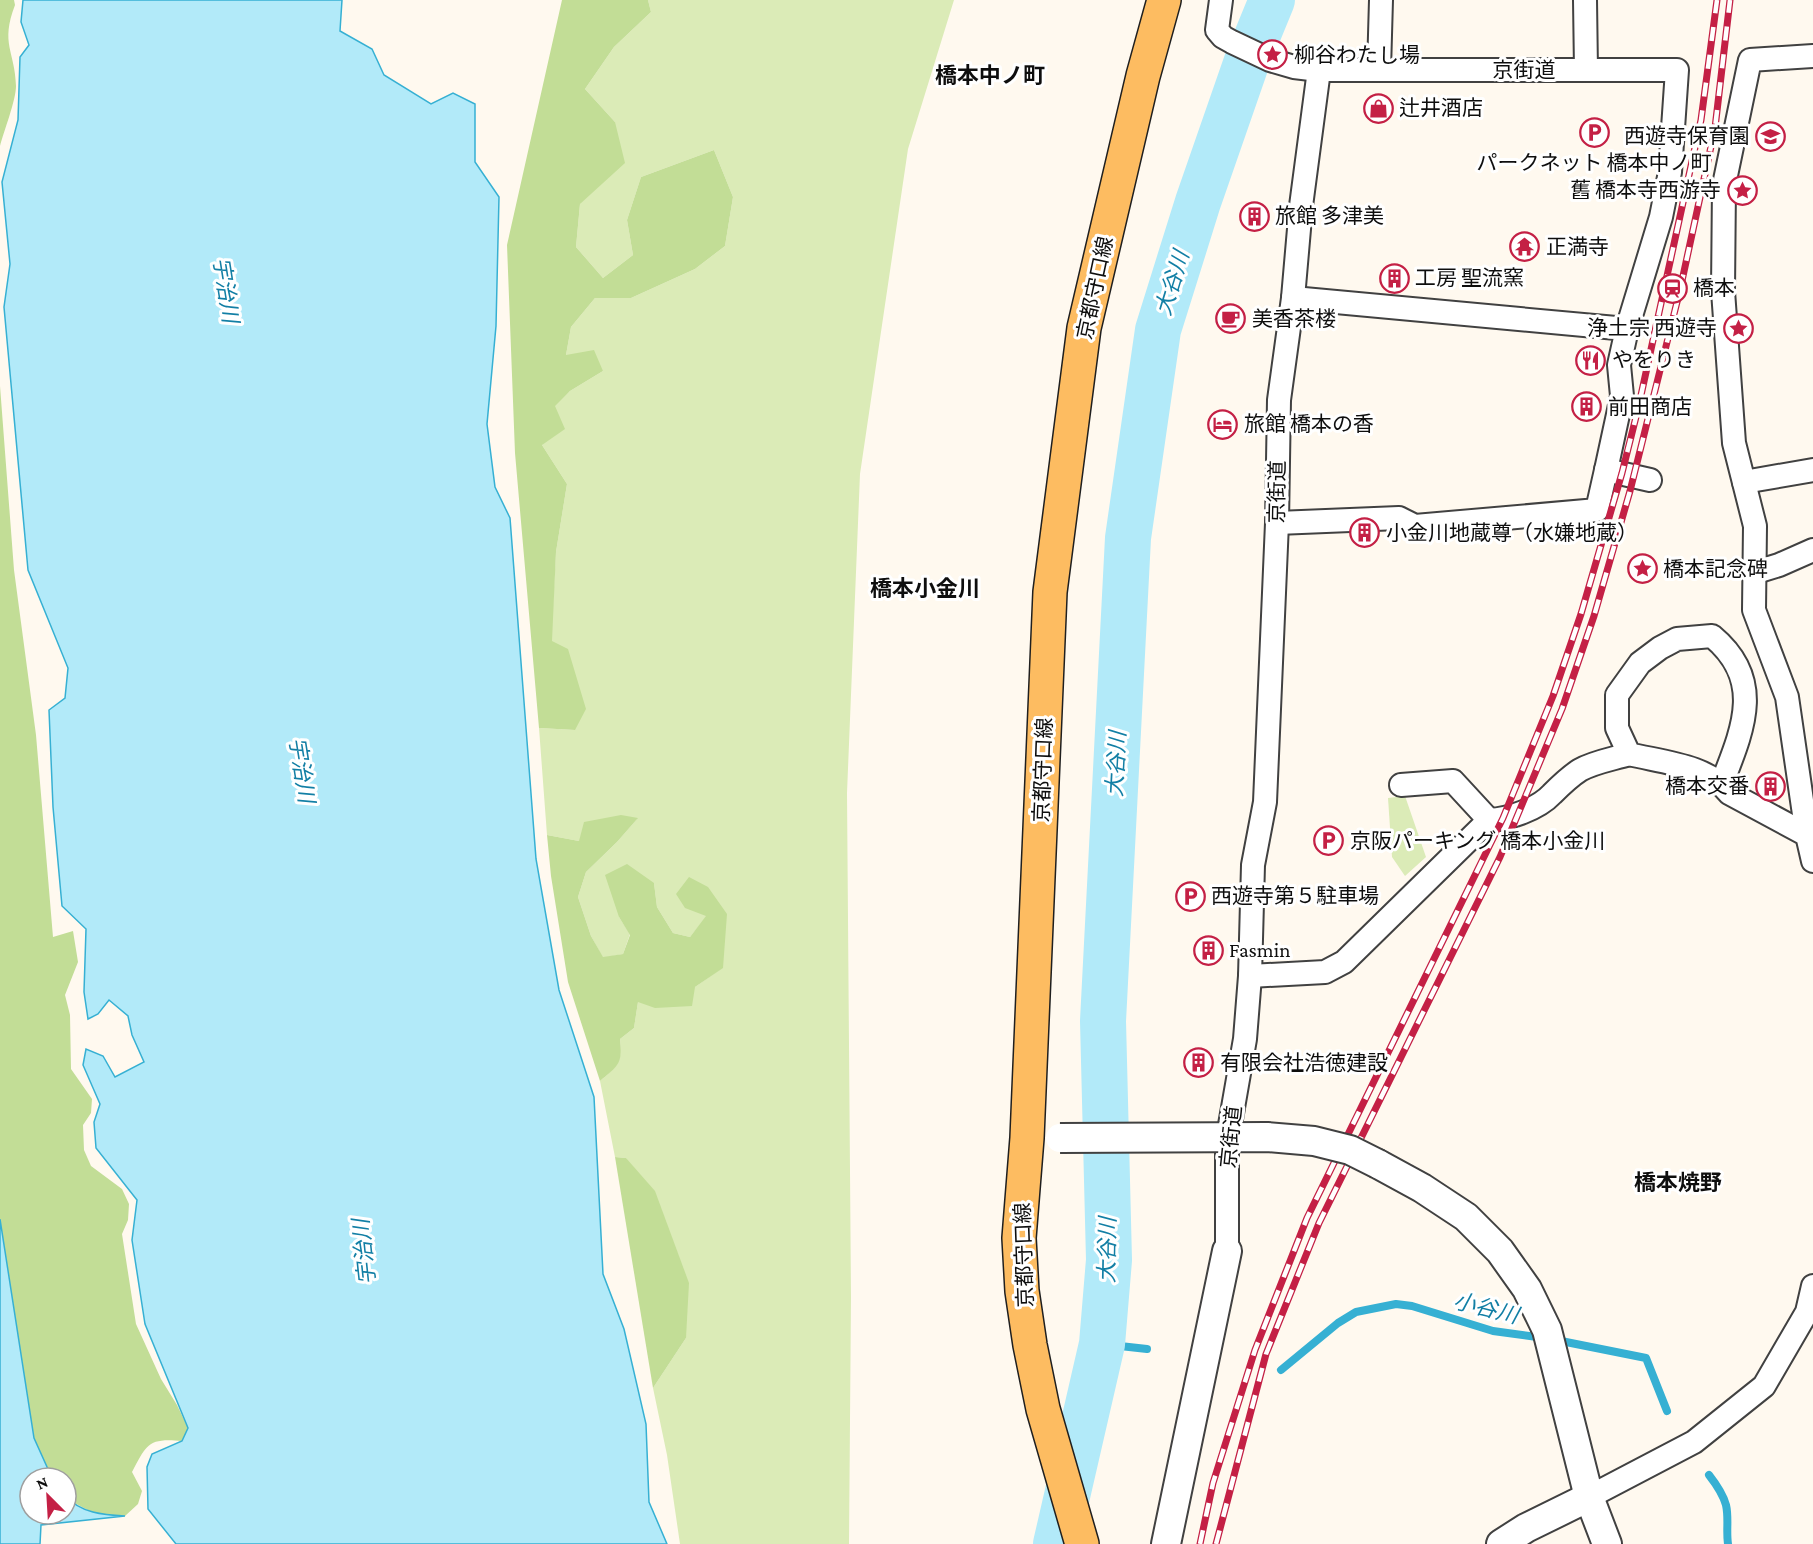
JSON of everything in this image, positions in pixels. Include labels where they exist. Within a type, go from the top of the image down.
[{"type":"main road","name":"京都守口線","points":[[1081,1541],[1038,1388],[1022,1290],[1019,1238],[1027,1138],[1050,592],[1084,328],[1143,76],[1164,0]]},
{"type":"street","points":[[1221,0],[1217,30],[1223,37],[1270,60],[1294,67],[1319,70]]},
{"type":"street","points":[[1379,70],[1382,0]]},
{"type":"street","name":"京街道","points":[[1227,1251],[1227,1142],[1245,1039],[1250,976],[1253,865],[1265,802],[1279,400],[1319,70],[1586,70],[1585,0]]},
{"type":"street","points":[[1813,56],[1750,60],[1724,185],[1723,291],[1734,443],[1755,526],[1754,610],[1787,697],[1807,835],[1813,861]]},
{"type":"street","points":[[1276,523],[1399,518],[1415,526],[1597,510],[1622,396],[1618,364],[1661,217],[1670,171],[1677,70],[1586,70]]},
{"type":"street","points":[[1293,298],[1627,328]]},
{"type":"street","points":[[1606,470],[1650,480]]},
{"type":"street","points":[[1744,482],[1813,470]]},
{"type":"street","points":[[1753,573],[1779,566],[1813,549]]},
{"type":"street","points":[[1629,754],[1617,728],[1617,695],[1640,663],[1660,648],[1677,639],[1712,636],[1728,648],[1740,674],[1746,697],[1742,732],[1722,783]]},
{"type":"street","points":[[1250,976],[1325,972],[1344,962],[1489,820],[1503,818],[1540,804],[1552,795],[1560,784],[1582,769],[1629,754],[1696,770],[1722,783],[1729,793],[1807,835]]},
{"type":"street","points":[[1401,785],[1453,781],[1489,820]]},
{"type":"street","points":[[1027,1138],[1267,1137],[1302,1140],[1350,1150],[1422,1188],[1466,1216],[1500,1251],[1527,1289],[1547,1330],[1589,1497],[1607,1544]]},
{"type":"street","points":[[1166,1544],[1227,1251]]},
{"type":"street","points":[[1501,1544],[1526,1528],[1694,1442],[1764,1386],[1808,1312],[1813,1286]]},
{"type":"green space","points":[[0,0],[14,0],[15,5],[8,39],[16,86],[0,146]]},
{"type":"green space","points":[[562,0],[648,0],[651,12],[614,47],[585,89],[615,122],[625,163],[580,204],[576,247],[603,278],[633,255],[627,220],[641,177],[714,150],[733,197],[725,246],[695,269],[631,298],[595,298],[571,327],[566,355],[594,350],[603,371],[570,391],[555,406],[565,429],[542,445],[567,484],[556,552],[552,641],[568,649],[586,709],[575,730],[539,728],[515,453],[507,245]]},
{"type":"green space","points":[[648,0],[954,0],[908,149],[860,474],[847,793],[851,1297],[849,1544],[680,1544],[667,1455],[653,1388],[686,1338],[626,1158],[615,1157],[600,1081],[618,1063],[621,1053],[620,1039],[634,1028],[638,1002],[695,987],[722,968],[723,943],[707,916],[690,937],[673,933],[657,907],[654,883],[619,917],[630,934],[623,954],[603,958],[591,936],[578,897],[586,872],[637,819],[579,841],[547,835],[539,728],[575,730],[551,641],[556,552],[567,484],[542,445],[554,406],[570,391],[603,371],[566,355],[571,327],[595,298],[631,298],[695,269],[725,246],[733,197],[714,150],[641,177],[627,220],[633,255],[603,278],[576,247],[580,204],[615,122],[585,89],[614,47],[651,12]]},
{"type":"green space","points":[[0,386],[14,570],[36,735],[53,937],[73,931],[78,962],[65,995],[70,1015],[71,1069],[92,1099],[91,1113],[83,1125],[84,1150],[91,1166],[122,1189],[129,1204],[128,1220],[122,1234],[136,1324],[161,1379],[188,1428],[182,1441],[155,1442],[145,1449],[132,1472],[142,1491],[138,1504],[125,1516],[97,1515],[78,1505],[78,1466],[47,1466],[34,1438],[0,1219]]},
{"type":"green space","points":[[1405,796],[1426,857],[1405,876],[1392,857],[1388,798]]},
{"type":"green space","points":[[621,815],[638,818],[586,872],[578,897],[591,936],[603,957],[623,954],[630,935],[619,917],[605,875],[627,864],[654,883],[657,907],[673,933],[690,937],[706,916],[685,908],[676,894],[689,877],[708,887],[727,914],[723,968],[695,987],[692,1006],[655,1008],[638,1002],[634,1028],[620,1039],[621,1054],[618,1064],[600,1081],[568,982],[551,876],[547,835],[579,841],[584,822]]},
{"type":"green space","points":[[615,1157],[626,1158],[655,1191],[689,1283],[686,1338],[653,1388]]},
{"type":"water","name":"宇治川","points":[[23,0],[342,0],[340,31],[372,49],[384,75],[431,104],[453,93],[475,104],[475,162],[499,197],[496,326],[487,424],[495,487],[510,518],[536,859],[559,990],[594,1097],[603,1274],[624,1329],[646,1424],[649,1502],[667,1544],[176,1544],[148,1509],[147,1467],[152,1454],[182,1441],[188,1428],[145,1324],[132,1240],[137,1200],[96,1148],[94,1122],[100,1104],[83,1065],[86,1049],[103,1056],[115,1077],[144,1062],[132,1035],[128,1016],[109,1000],[98,1014],[88,1019],[84,992],[86,929],[62,906],[53,807],[49,710],[65,698],[68,668],[28,570],[4,307],[10,264],[2,182],[18,120],[20,57],[29,45],[21,22]]},
{"type":"water","points":[[0,1219],[34,1438],[47,1466],[18,1466],[18,1526],[41,1526],[40,1544],[0,1544]]},
{"type":"water","points":[[78,1506],[101,1514],[125,1516],[78,1521]]},
{"type":"waterway","name":"大谷川","points":[[1056,1544],[1102,1344],[1109,1260],[1103,1021],[1128,538],[1158,330],[1198,202],[1247,61],[1272,0]]},
{"type":"waterway","name":"小谷川","points":[[1281,1370],[1338,1323],[1356,1312],[1396,1304],[1412,1306],[1493,1331],[1544,1338]]},
{"type":"waterway","name":"小谷川","points":[[1556,1340],[1646,1358],[1667,1411]]},
{"type":"waterway","points":[[1102,1344],[1147,1349]]},
{"type":"waterway","points":[[1709,1475],[1726,1505],[1728,1544]]},
{"type":"railway","points":[[1200,1544],[1213,1483],[1255,1350],[1307,1218],[1503,818],[1553,696],[1581,614],[1638,409],[1701,120],[1717,0]]},
{"type":"railway","points":[[1216,1544],[1266,1354],[1319,1223],[1500,857],[1562,709],[1594,616],[1630,491],[1680,290],[1715,128],[1730,0]]},
{"type":"place","name":"柳谷わたし場","points":[[1273,55]]},
{"type":"place","name":"辻井酒店","points":[[1378,108]]},
{"type":"place","name":"パークネット 橋本中ノ町","points":[[1594,132]]},
{"type":"place","name":"西遊寺保育園","points":[[1771,136]]},
{"type":"place","name":"舊 橋本寺西游寺","points":[[1742,190]]},
{"type":"place","name":"旅館 多津美","points":[[1254,216]]},
{"type":"place","name":"正満寺","points":[[1525,247]]},
{"type":"place","name":"工房 聖流窯","points":[[1394,278]]},
{"type":"place","name":"橋本","points":[[1672,288]]},
{"type":"place","name":"美香茶楼","points":[[1231,319]]},
{"type":"place","name":"浄土宗 西遊寺","points":[[1738,328]]},
{"type":"place","name":"やをりき","points":[[1591,360]]},
{"type":"place","name":"前田商店","points":[[1587,407]]},
{"type":"place","name":"旅館 橋本の香","points":[[1223,424]]},
{"type":"place","name":"小金川地蔵尊（水嫌地蔵）","points":[[1365,533]]},
{"type":"place","name":"橋本記念碑","points":[[1642,569]]},
{"type":"place","name":"橋本交番","points":[[1770,786]]},
{"type":"place","name":"京阪パーキング 橋本小金川","points":[[1329,841]]},
{"type":"place","name":"西遊寺第５駐車場","points":[[1190,896]]},
{"type":"place","name":"Fasmin","points":[[1208,950]]},
{"type":"place","name":"有限会社浩徳建設","points":[[1199,1063]]},
{"type":"district","name":"橋本中ノ町","points":[[990,75]]},
{"type":"district","name":"橋本小金川","points":[[925,588]]},
{"type":"district","name":"橋本焼野","points":[[1678,1182]]}]
